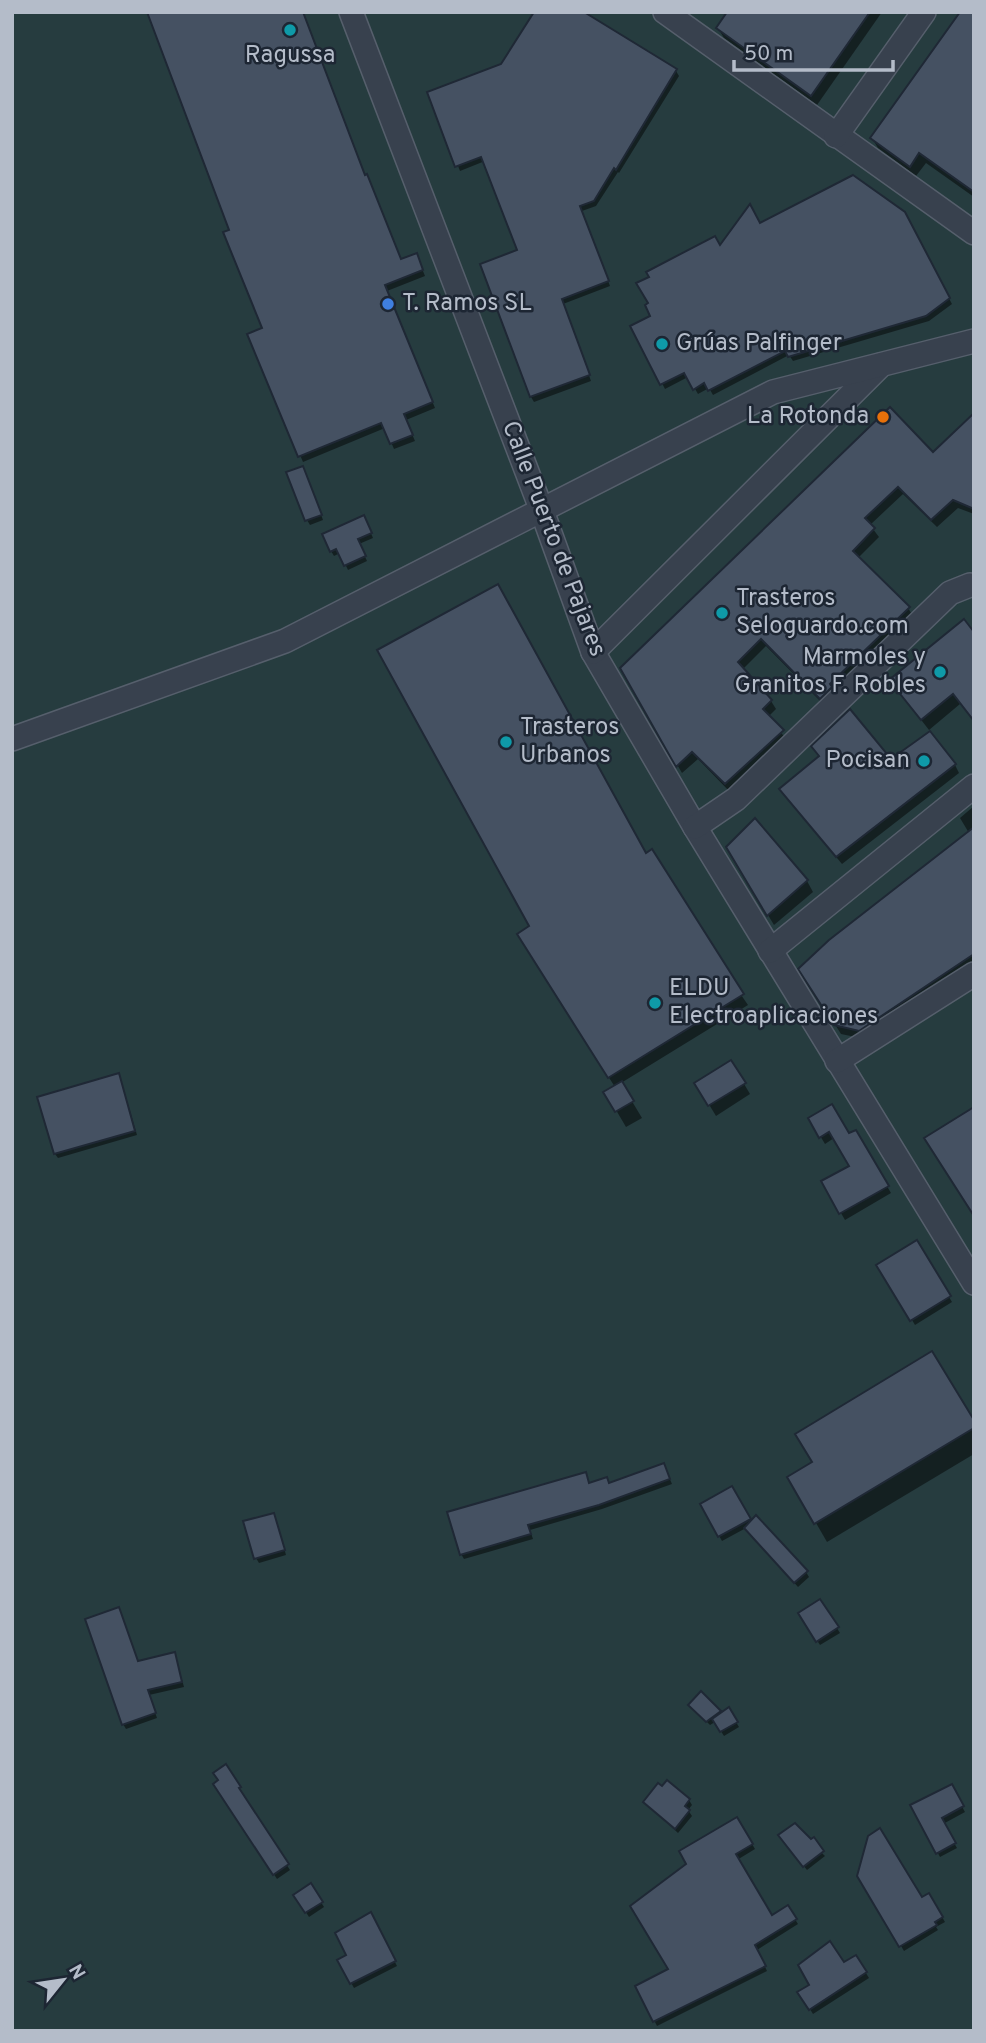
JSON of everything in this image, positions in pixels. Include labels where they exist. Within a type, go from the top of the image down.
[{"type":"street","name":"Calle Puerto de Pajares","points":[[351,12],[542,511],[593,652],[695,827],[974,1283]]},
{"type":"street","points":[[836,136],[924,12]]},
{"type":"street","points":[[678,16],[836,136],[974,233]]},
{"type":"street","points":[[12,739],[285,640],[773,392],[974,341]]},
{"type":"street","points":[[593,652],[882,363]]},
{"type":"street","points":[[695,827],[741,794],[950,593],[972,584]]},
{"type":"street","points":[[770,951],[974,786]]},
{"type":"street","points":[[837,1062],[974,974]]},
{"type":"green space","points":[[12,12],[974,12],[974,2031],[12,2031]]},
{"type":"building","points":[[147,12],[303,12],[365,175],[367,174],[401,259],[417,253],[423,270],[385,285],[433,402],[404,414],[413,435],[390,444],[381,423],[298,457],[247,334],[262,328],[223,232],[229,230]]},
{"type":"building","points":[[534,12],[584,12],[677,69],[616,170],[614,168],[594,201],[580,206],[609,281],[562,299],[590,375],[530,397],[480,264],[517,250],[481,157],[455,167],[427,92],[501,64]]},
{"type":"building","points":[[727,12],[870,12],[811,96],[716,28]]},
{"type":"building","points":[[960,12],[974,12],[974,192],[919,153],[910,167],[870,138]]},
{"type":"building","points":[[853,175],[905,212],[950,298],[926,316],[788,357],[785,351],[708,391],[704,383],[693,390],[684,373],[660,385],[630,326],[650,316],[645,305],[648,303],[636,283],[649,277],[646,272],[715,236],[720,245],[750,204],[760,223]]},
{"type":"building","points":[[890,407],[933,452],[974,413],[974,509],[953,500],[931,520],[898,487],[865,518],[875,528],[853,551],[910,607],[830,684],[832,687],[820,699],[761,639],[738,662],[772,700],[763,709],[784,730],[725,784],[692,752],[676,767],[620,668]]},
{"type":"building","points":[[303,466],[322,515],[305,521],[286,472]]},
{"type":"building","points":[[364,515],[372,533],[358,539],[366,556],[344,566],[336,549],[330,552],[322,534]]},
{"type":"building","points":[[498,584],[646,853],[652,849],[744,994],[608,1078],[517,934],[529,926],[377,650]]},
{"type":"building","points":[[964,619],[974,632],[974,721],[953,694],[921,720],[889,680]]},
{"type":"building","points":[[850,709],[891,759],[930,731],[956,764],[836,857],[779,789],[819,756],[811,746]]},
{"type":"building","points":[[755,818],[808,880],[767,916],[726,847]]},
{"type":"building","points":[[974,827],[974,954],[859,1031],[834,1025],[798,969],[829,940]]},
{"type":"building","points":[[731,1060],[746,1083],[708,1106],[694,1083]]},
{"type":"building","points":[[119,1073],[135,1131],[54,1154],[37,1097]]},
{"type":"building","points":[[622,1081],[634,1101],[615,1112],[603,1092]]},
{"type":"building","points":[[832,1104],[849,1133],[856,1130],[889,1186],[839,1214],[821,1181],[849,1166],[829,1132],[819,1138],[808,1118]]},
{"type":"building","points":[[974,1107],[974,1216],[924,1138]]},
{"type":"building","points":[[917,1240],[951,1296],[910,1321],[876,1265]]},
{"type":"building","points":[[932,1351],[974,1420],[974,1428],[814,1524],[787,1477],[812,1462],[795,1434]]},
{"type":"building","points":[[664,1463],[670,1479],[599,1505],[528,1525],[531,1534],[460,1555],[447,1512],[586,1472],[589,1483],[607,1477],[609,1483]]},
{"type":"building","points":[[732,1486],[751,1519],[718,1537],[700,1504]]},
{"type":"building","points":[[274,1513],[285,1550],[254,1559],[243,1521]]},
{"type":"building","points":[[756,1515],[808,1571],[794,1583],[744,1528]]},
{"type":"building","points":[[820,1599],[839,1627],[816,1642],[798,1613]]},
{"type":"building","points":[[119,1607],[138,1661],[175,1652],[182,1682],[148,1690],[156,1713],[122,1725],[85,1619]]},
{"type":"building","points":[[701,1691],[721,1711],[706,1722],[688,1705]]},
{"type":"building","points":[[729,1707],[738,1722],[720,1732],[712,1719]]},
{"type":"building","points":[[226,1764],[289,1864],[273,1875],[213,1784],[218,1780],[213,1773]]},
{"type":"building","points":[[667,1780],[690,1799],[685,1806],[690,1810],[675,1829],[643,1802],[658,1783],[662,1786]]},
{"type":"building","points":[[952,1784],[964,1806],[942,1818],[956,1843],[936,1854],[910,1805]]},
{"type":"building","points":[[737,1817],[753,1844],[736,1854],[772,1915],[788,1905],[797,1919],[755,1945],[766,1966],[653,2022],[635,1986],[668,1969],[630,1906],[686,1864],[679,1851]]},
{"type":"building","points":[[795,1823],[811,1839],[814,1837],[824,1851],[803,1867],[778,1835]]},
{"type":"building","points":[[880,1828],[922,1897],[929,1893],[943,1917],[935,1922],[937,1925],[899,1947],[857,1876],[868,1836]]},
{"type":"building","points":[[311,1883],[323,1902],[305,1913],[293,1895]]},
{"type":"building","points":[[371,1912],[396,1961],[350,1984],[337,1960],[346,1955],[335,1933]]},
{"type":"building","points":[[830,1941],[844,1962],[856,1955],[867,1972],[809,2010],[797,1992],[809,1985],[798,1965]]},
{"type":"place","name":"Ragussa","points":[[290,30]]},
{"type":"place","name":"T. Ramos SL","points":[[388,304]]},
{"type":"place","name":"Grúas Palfinger","points":[[662,344]]},
{"type":"place","name":"La Rotonda","points":[[883,417]]},
{"type":"place","name":"Trasteros Seloguardo.com","points":[[722,613]]},
{"type":"place","name":"Marmoles y Granitos F. Robles","points":[[940,672]]},
{"type":"place","name":"Trasteros Urbanos","points":[[506,742]]},
{"type":"place","name":"Pocisan","points":[[924,761]]},
{"type":"place","name":"ELDU Electroaplicaciones","points":[[655,1003]]}]
